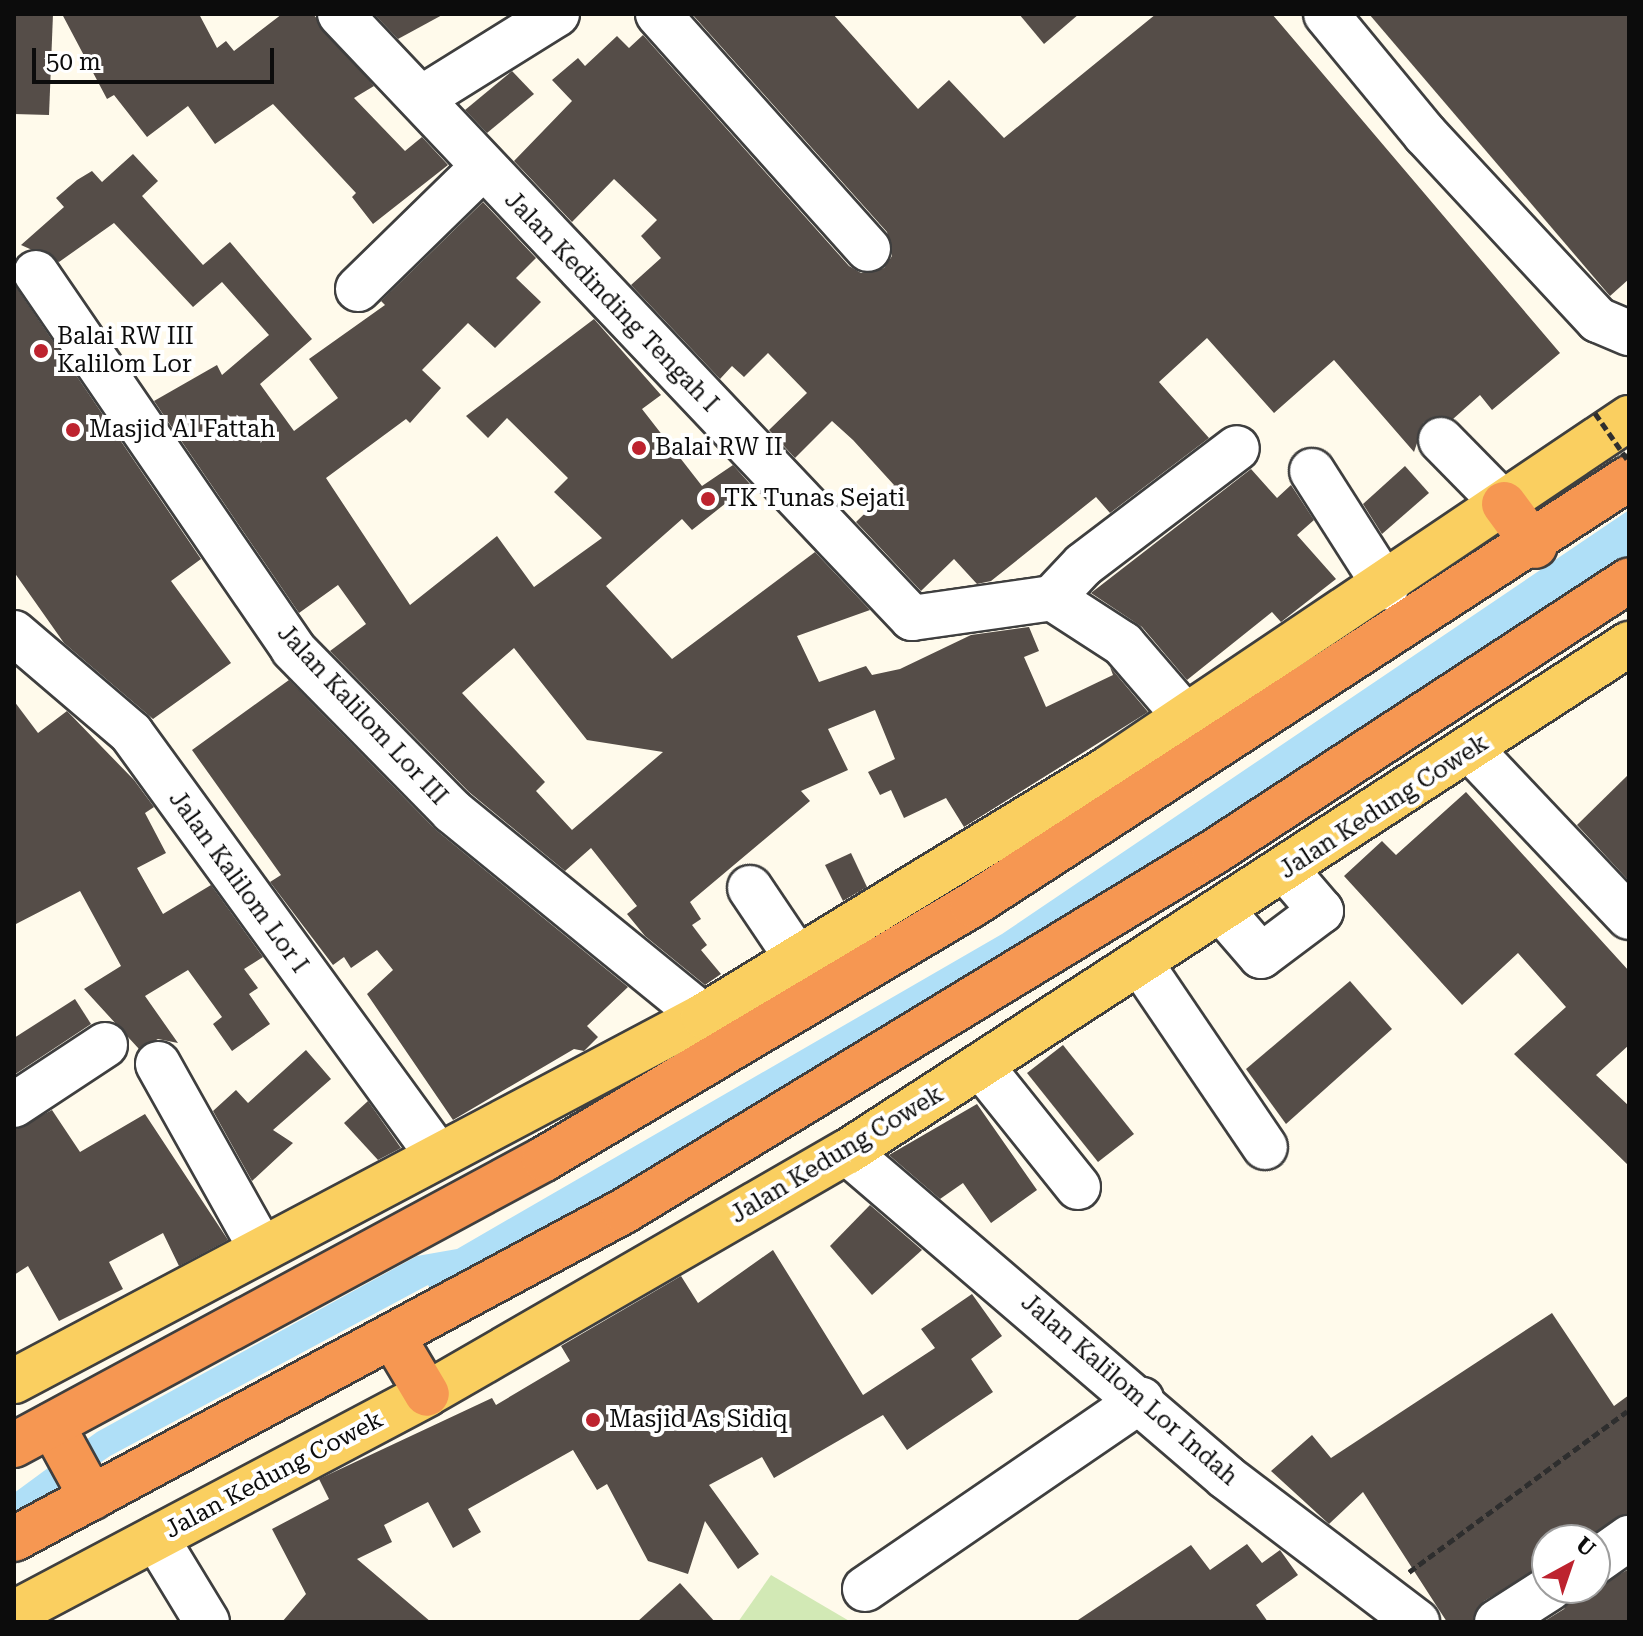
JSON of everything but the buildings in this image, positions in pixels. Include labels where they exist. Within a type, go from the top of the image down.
[{"type":"highway","points":[[15,1534],[74,1464],[544,1159],[972,905],[1535,546],[1629,478]]},
{"type":"highway","points":[[1504,504],[1535,546]]},
{"type":"highway","points":[[14,1445],[74,1464],[393,1337],[624,1211],[1214,852],[1629,580]]},
{"type":"highway","points":[[393,1337],[427,1394]]},
{"type":"main road","points":[[18,1372],[703,1016],[1386,587],[1504,504],[1612,415]]},
{"type":"main road","name":"Jalan Kedung Cowek","points":[[14,1613],[427,1394],[847,1152],[1473,752],[1629,644]]},
{"type":"street","name":"Jalan Kedinding Tengah I","points":[[340,14],[912,618],[1052,598]]},
{"type":"street","points":[[658,14],[868,249]]},
{"type":"street","points":[[1326,14],[1598,320],[1629,333]]},
{"type":"street","points":[[422,98],[559,15]]},
{"type":"street","points":[[358,289],[483,167]]},
{"type":"street","name":"Jalan Kalilom Lor III","points":[[36,273],[293,649],[452,811],[703,1016]]},
{"type":"street","points":[[1441,440],[1504,504]]},
{"type":"street","points":[[1185,716],[1123,644],[1052,598],[1083,565],[1237,448]]},
{"type":"street","points":[[1312,471],[1386,587]]},
{"type":"street","name":"Jalan Kalilom Lor I","points":[[14,633],[131,733],[437,1154]]},
{"type":"street","points":[[1473,752],[1629,917]]},
{"type":"street","points":[[1223,912],[1261,956],[1321,911],[1286,870]]},
{"type":"street","points":[[750,888],[797,958]]},
{"type":"street","points":[[1141,964],[1265,1147]]},
{"type":"street","points":[[14,1105],[105,1045]]},
{"type":"street","points":[[158,1064],[261,1248]]},
{"type":"street","points":[[981,1066],[1078,1187]]},
{"type":"street","name":"Jalan Kalilom Lor Indah","points":[[847,1152],[1141,1400],[1226,1477],[1417,1622]]},
{"type":"street","points":[[865,1589],[1141,1400]]},
{"type":"street","points":[[156,1538],[207,1622]]},
{"type":"street","points":[[1611,1551],[1629,1538]]},
{"type":"street","points":[[1497,1622],[1531,1600]]},
{"type":"path","points":[[1612,415],[1629,462]]},
{"type":"path","points":[[1380,1594],[1627,1411]]},
{"type":"green space","points":[[771,1575],[851,1622],[738,1622]]},
{"type":"water","points":[[1629,510],[1629,556],[1251,813],[436,1299],[428,1285],[110,1456],[14,1522],[14,1493],[97,1432],[417,1256],[457,1249],[1002,934]]},
{"type":"place","name":"Balai RW III Kalilom Lor","points":[[41,351]]},
{"type":"place","name":"Masjid Al Fattah","points":[[73,430]]},
{"type":"place","name":"Balai RW II","points":[[639,448]]},
{"type":"place","name":"TK Tunas Sejati","points":[[708,499]]},
{"type":"place","name":"Masjid As Sidiq","points":[[593,1420]]}]
